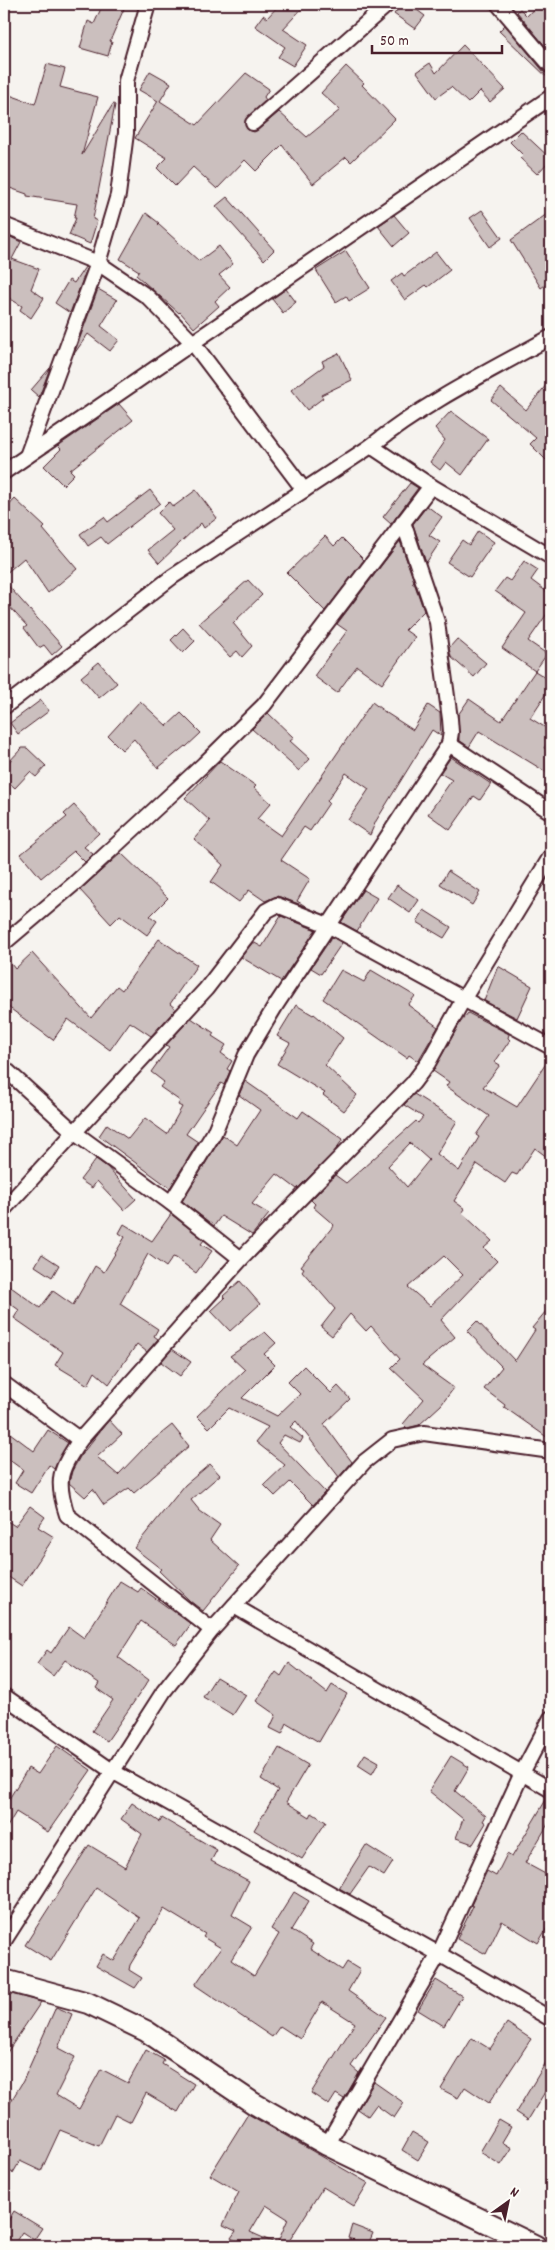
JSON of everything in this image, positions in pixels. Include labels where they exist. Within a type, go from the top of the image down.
[{"type":"street","points":[[28,456],[98,263],[118,195],[126,133],[126,80],[148,4]]},
{"type":"street","points":[[253,123],[388,4]]},
{"type":"street","points":[[498,4],[551,66]]},
{"type":"street","points":[[4,472],[551,96]]},
{"type":"street","points":[[4,225],[98,263],[148,297],[193,343],[304,490]]},
{"type":"street","points":[[5,704],[172,577],[371,446],[426,406],[551,338]]},
{"type":"street","points":[[371,446],[431,486],[551,557]]},
{"type":"street","points":[[4,943],[75,883],[204,764],[264,705],[431,486]]},
{"type":"street","points":[[171,1203],[214,1133],[246,1055],[328,925],[448,744],[452,732],[437,622],[403,522]]},
{"type":"street","points":[[448,744],[551,812]]},
{"type":"street","points":[[212,1630],[67,1515],[60,1493],[60,1477],[67,1460],[80,1440],[241,1259],[413,1083],[428,1063],[464,998],[551,856]]},
{"type":"street","points":[[4,1209],[206,989],[266,911],[277,905],[328,925],[551,1047]]},
{"type":"street","points":[[4,1068],[75,1133],[171,1203],[241,1259]]},
{"type":"street","points":[[4,1384],[80,1440]]},
{"type":"street","points":[[4,1941],[164,1691],[212,1630],[364,1462],[392,1440],[424,1433],[551,1451]]},
{"type":"street","points":[[234,1606],[551,1790]]},
{"type":"street","points":[[4,1696],[112,1771],[439,1954],[551,2019]]},
{"type":"street","points":[[327,2145],[439,1954],[522,1773],[551,1718]]},
{"type":"street","points":[[4,1980],[88,2003],[146,2031],[253,2103],[327,2145],[536,2246]]},
{"type":"building","points":[[103,4],[126,4],[110,41],[112,42],[108,56],[80,48],[88,21],[94,24]]},
{"type":"building","points":[[280,4],[306,4],[283,29],[307,45],[293,66],[278,57],[285,47],[255,26],[263,15],[267,18]]},
{"type":"building","points":[[402,4],[409,4],[425,16],[415,29],[394,14]]},
{"type":"building","points":[[538,4],[551,4],[551,53],[517,12],[520,9],[527,16]]},
{"type":"building","points":[[505,25],[544,72],[551,75],[551,81],[499,31]]},
{"type":"building","points":[[463,45],[505,89],[490,102],[480,91],[468,103],[451,87],[436,98],[417,72],[430,63],[436,73]]},
{"type":"building","points":[[47,64],[65,69],[60,87],[98,97],[82,155],[113,104],[115,105],[93,219],[97,221],[90,244],[69,235],[76,218],[74,218],[77,204],[27,196],[27,194],[4,186],[4,93],[35,104]]},
{"type":"building","points":[[346,66],[364,83],[362,85],[395,119],[351,162],[346,157],[313,184],[282,145],[256,171],[245,160],[217,189],[193,167],[175,186],[157,168],[167,158],[135,138],[158,101],[139,90],[150,71],[171,83],[160,101],[197,125],[246,73],[269,89],[264,97],[266,100],[245,120],[247,129],[254,132],[258,130],[279,112],[307,137],[340,110],[321,93]]},
{"type":"building","points":[[521,131],[551,159],[537,174],[520,158],[523,155],[510,142]]},
{"type":"building","points":[[227,197],[274,250],[264,260],[216,206]]},
{"type":"building","points":[[482,210],[502,238],[490,247],[470,218]]},
{"type":"building","points":[[551,211],[551,281],[541,288],[511,240]]},
{"type":"building","points":[[146,213],[199,261],[219,246],[233,264],[219,275],[230,287],[215,301],[219,306],[194,328],[180,312],[136,275],[139,271],[120,259]]},
{"type":"building","points":[[394,215],[409,233],[394,246],[378,226]]},
{"type":"building","points":[[4,234],[21,242],[12,259],[39,269],[31,289],[44,298],[31,318],[20,310],[22,306],[4,295]]},
{"type":"building","points":[[346,251],[370,288],[349,301],[346,296],[336,302],[316,270]]},
{"type":"building","points":[[436,252],[450,270],[428,287],[426,285],[405,300],[391,281],[402,273],[404,276]]},
{"type":"building","points":[[85,267],[87,268],[70,313],[55,303],[69,280],[74,283]]},
{"type":"building","points":[[98,289],[117,300],[101,326],[119,340],[110,351],[88,334],[74,354]]},
{"type":"building","points":[[286,289],[296,302],[283,313],[272,299]]},
{"type":"building","points":[[339,353],[352,380],[321,395],[323,398],[307,410],[291,390],[324,366],[322,361]]},
{"type":"building","points":[[50,368],[39,397],[31,390]]},
{"type":"building","points":[[551,379],[551,465],[530,444],[536,438],[491,400],[501,388],[526,410]]},
{"type":"building","points":[[119,404],[133,420],[70,470],[74,474],[63,485],[44,466],[61,449],[58,446]]},
{"type":"building","points":[[451,411],[488,439],[462,475],[446,462],[440,470],[430,462],[445,440],[435,428]]},
{"type":"building","points":[[410,483],[418,488],[391,524],[383,517]]},
{"type":"building","points":[[150,490],[160,503],[107,544],[101,537],[88,546],[80,534],[104,517],[108,522]]},
{"type":"building","points":[[196,490],[217,518],[204,528],[201,523],[159,563],[148,550],[173,530],[158,513],[169,502],[173,507]]},
{"type":"building","points":[[15,499],[45,527],[43,529],[77,569],[48,593],[24,558],[4,575],[4,511]]},
{"type":"building","points":[[427,506],[442,517],[429,535],[440,542],[426,563],[413,524]]},
{"type":"building","points":[[478,531],[494,542],[470,577],[447,562],[462,540],[469,545]]},
{"type":"building","points":[[325,536],[334,546],[342,538],[364,560],[325,611],[287,573]]},
{"type":"building","points":[[400,541],[414,581],[412,583],[415,585],[424,611],[405,630],[415,637],[382,684],[357,666],[337,693],[314,676],[347,631],[337,624]]},
{"type":"building","points":[[524,561],[538,570],[531,580],[551,595],[551,608],[528,641],[547,654],[535,671],[502,648],[526,613],[495,591],[505,578],[510,581]]},
{"type":"building","points":[[248,580],[262,595],[233,623],[252,646],[242,657],[237,651],[230,657],[199,623]]},
{"type":"building","points":[[4,581],[62,646],[52,655],[44,645],[39,648],[24,628],[27,626],[4,601]]},
{"type":"building","points":[[183,628],[195,641],[183,653],[171,640]]},
{"type":"building","points":[[457,639],[486,663],[474,677],[451,657],[449,648]]},
{"type":"building","points":[[99,662],[117,683],[99,698],[81,677]]},
{"type":"building","points":[[535,671],[551,681],[551,686],[530,718],[551,731],[551,736],[544,748],[551,753],[551,775],[479,731],[469,747],[459,740],[458,715],[469,699],[501,721]]},
{"type":"building","points":[[41,700],[49,711],[18,734],[10,723]]},
{"type":"building","points":[[140,701],[167,726],[181,713],[201,733],[158,768],[134,739],[122,750],[108,736]]},
{"type":"building","points":[[372,702],[413,730],[428,705],[440,713],[441,736],[432,730],[376,821],[370,835],[348,820],[369,789],[346,773],[310,831],[304,827],[281,860],[310,879],[297,901],[307,907],[277,896],[265,901],[249,890],[239,902],[211,882],[223,865],[194,839],[210,821],[185,798],[220,761],[256,786],[254,788],[271,803],[257,819],[281,836]]},
{"type":"building","points":[[268,713],[294,738],[290,741],[310,759],[299,771],[252,729]]},
{"type":"building","points":[[22,748],[27,748],[46,766],[36,777],[30,772],[15,788],[4,778],[4,767]]},
{"type":"building","points":[[451,757],[491,784],[480,800],[474,796],[450,830],[428,814],[452,780],[440,773]]},
{"type":"building","points":[[74,805],[99,833],[84,847],[93,854],[85,862],[74,851],[41,878],[21,854],[67,817],[64,814]]},
{"type":"building","points":[[121,853],[168,898],[150,916],[157,921],[147,935],[120,915],[111,924],[80,890]]},
{"type":"building","points":[[448,871],[480,892],[472,905],[440,884]]},
{"type":"building","points":[[397,885],[419,900],[410,913],[388,898]]},
{"type":"building","points":[[363,890],[377,898],[357,931],[341,922]]},
{"type":"building","points":[[424,910],[451,927],[444,938],[417,922]]},
{"type":"building","points":[[281,916],[316,930],[281,981],[241,957],[253,942],[262,947]]},
{"type":"building","points":[[332,937],[342,943],[321,974],[311,968]]},
{"type":"building","points":[[159,939],[197,965],[170,1004],[176,1009],[151,1036],[130,1022],[110,1050],[68,1019],[53,1040],[4,1004],[4,955],[15,969],[32,953],[91,1018],[117,986],[122,990]]},
{"type":"building","points":[[498,966],[532,986],[517,1018],[484,1001]]},
{"type":"building","points":[[341,970],[364,982],[371,970],[415,996],[408,1005],[438,1027],[418,1061],[409,1055],[407,1058],[323,999]]},
{"type":"building","points":[[296,1005],[314,1014],[343,1038],[325,1065],[357,1095],[344,1111],[323,1095],[325,1093],[277,1064],[290,1043],[277,1036]]},
{"type":"building","points":[[468,1013],[509,1034],[508,1038],[510,1040],[495,1062],[500,1065],[483,1087],[517,1107],[551,1056],[551,1160],[535,1148],[517,1175],[512,1173],[505,1183],[477,1164],[454,1201],[465,1209],[462,1213],[492,1241],[484,1248],[497,1261],[441,1320],[455,1337],[422,1365],[454,1388],[441,1405],[419,1425],[407,1428],[403,1424],[424,1399],[391,1368],[400,1359],[371,1326],[366,1331],[350,1314],[332,1336],[321,1327],[335,1309],[302,1271],[304,1268],[301,1266],[334,1225],[313,1207],[315,1204],[311,1200],[335,1175],[346,1183],[416,1121],[418,1123],[423,1117],[404,1105],[414,1094],[457,1121],[437,1154],[459,1171],[479,1137],[476,1135],[489,1116],[446,1086],[449,1082],[433,1071],[460,1023]],"holes":[[[410,1143],[429,1160],[407,1187],[388,1166]],[[444,1256],[463,1275],[430,1306],[408,1287]]]},
{"type":"building","points":[[191,1018],[214,1033],[212,1036],[226,1045],[221,1053],[232,1061],[227,1069],[230,1071],[224,1085],[221,1083],[186,1134],[198,1142],[170,1188],[99,1136],[107,1124],[128,1139],[145,1118],[167,1134],[182,1107],[178,1105],[180,1101],[160,1087],[164,1082],[151,1072],[169,1047],[166,1045]]},
{"type":"building","points":[[245,1081],[298,1118],[303,1111],[343,1139],[334,1152],[297,1189],[277,1174],[252,1204],[269,1214],[252,1235],[221,1216],[214,1226],[182,1201],[223,1135],[237,1145],[260,1110],[239,1095]]},
{"type":"building","points":[[96,1159],[107,1167],[136,1199],[124,1210],[97,1181],[92,1188],[80,1180]]},
{"type":"building","points":[[171,1214],[204,1240],[201,1244],[212,1251],[196,1273],[176,1258],[173,1257],[166,1267],[148,1254],[120,1304],[158,1329],[154,1336],[158,1339],[147,1352],[137,1344],[109,1384],[95,1372],[88,1385],[55,1365],[63,1352],[14,1318],[19,1310],[4,1299],[4,1282],[40,1308],[53,1291],[73,1305],[95,1266],[104,1272],[125,1237],[119,1233],[124,1224],[152,1241]]},
{"type":"building","points":[[42,1254],[59,1265],[52,1277],[35,1266]]},
{"type":"building","points":[[240,1281],[260,1304],[230,1331],[211,1311],[225,1298],[223,1296]]},
{"type":"building","points":[[551,1305],[551,1440],[504,1407],[505,1405],[484,1389],[502,1367],[467,1331],[477,1321],[515,1361],[535,1330],[532,1328]]},
{"type":"building","points":[[265,1332],[276,1343],[264,1354],[275,1365],[242,1398],[277,1416],[300,1394],[288,1382],[304,1366],[331,1393],[338,1386],[350,1399],[324,1424],[352,1462],[339,1477],[296,1421],[290,1427],[303,1438],[300,1443],[284,1435],[278,1443],[325,1492],[313,1505],[290,1482],[275,1496],[264,1485],[285,1465],[256,1442],[268,1427],[229,1408],[209,1428],[197,1416],[245,1370],[230,1356]]},
{"type":"building","points":[[172,1349],[191,1362],[180,1376],[161,1362]]},
{"type":"building","points":[[109,1420],[122,1434],[97,1457],[118,1475],[146,1446],[172,1425],[189,1446],[134,1493],[129,1488],[104,1505],[93,1489],[85,1497],[69,1483],[72,1471],[81,1455]]},
{"type":"building","points":[[48,1430],[68,1443],[54,1469],[49,1465],[31,1493],[15,1483],[23,1470],[4,1456],[4,1441],[10,1433],[34,1451]]},
{"type":"building","points":[[210,1464],[220,1475],[191,1500],[200,1511],[220,1525],[210,1540],[239,1566],[203,1611],[159,1571],[161,1569],[134,1548],[185,1485]]},
{"type":"building","points":[[30,1506],[45,1517],[38,1527],[54,1537],[22,1586],[4,1574],[4,1519],[15,1526]]},
{"type":"building","points":[[120,1581],[138,1592],[141,1588],[191,1624],[176,1645],[141,1621],[118,1657],[149,1680],[107,1741],[92,1731],[113,1700],[96,1688],[99,1683],[65,1660],[53,1676],[37,1664],[47,1650],[51,1653],[69,1627],[84,1638]]},
{"type":"building","points":[[289,1663],[327,1693],[332,1685],[347,1694],[319,1742],[287,1723],[282,1734],[270,1728],[276,1715],[256,1701],[276,1672],[281,1676]]},
{"type":"building","points":[[216,1677],[246,1695],[233,1715],[203,1697]]},
{"type":"building","points":[[57,1746],[91,1770],[48,1832],[16,1812],[4,1832],[4,1807],[28,1768],[38,1774]]},
{"type":"building","points":[[279,1748],[308,1765],[286,1802],[310,1817],[312,1813],[326,1822],[302,1859],[254,1830],[278,1790],[261,1779]]},
{"type":"building","points":[[365,1754],[379,1762],[372,1774],[358,1765]]},
{"type":"building","points":[[451,1756],[469,1767],[455,1791],[486,1816],[483,1821],[486,1823],[473,1844],[456,1838],[463,1819],[429,1791]]},
{"type":"building","points":[[547,1798],[551,1799],[551,1819],[525,1863],[551,1877],[551,1921],[538,1943],[502,1921],[486,1954],[457,1939],[487,1871],[496,1876],[507,1854],[512,1857]]},
{"type":"building","points":[[132,1803],[160,1822],[162,1818],[217,1850],[211,1861],[249,1881],[232,1915],[252,1927],[231,1960],[254,1976],[279,1934],[271,1929],[294,1892],[309,1901],[291,1930],[313,1944],[310,1949],[342,1970],[347,1962],[360,1970],[348,1991],[386,2017],[351,2066],[359,2073],[344,2099],[336,2094],[329,2105],[311,2093],[355,2023],[322,2002],[300,2039],[280,2026],[272,2037],[195,1985],[221,1948],[203,1937],[205,1934],[164,1909],[130,1965],[129,1970],[142,1978],[135,1988],[96,1966],[103,1954],[114,1961],[140,1918],[96,1888],[51,1961],[25,1945],[89,1845],[125,1867],[142,1834],[121,1819]]},
{"type":"building","points":[[366,1845],[393,1862],[384,1876],[369,1867],[350,1894],[339,1888]]},
{"type":"building","points":[[436,1980],[462,1996],[444,2026],[418,2010]]},
{"type":"building","points":[[4,1992],[41,2002],[4,2057]]},
{"type":"building","points":[[56,2007],[72,2014],[58,2048],[75,2057],[56,2095],[79,2109],[101,2069],[128,2083],[146,2050],[164,2060],[162,2064],[194,2084],[178,2112],[146,2093],[131,2122],[115,2114],[99,2146],[60,2130],[41,2171],[20,2161],[13,2173],[4,2168],[4,2113],[23,2081]]},
{"type":"building","points":[[507,2023],[531,2039],[489,2103],[465,2087],[458,2098],[441,2089],[472,2038],[490,2049]]},
{"type":"building","points":[[551,2054],[551,2082],[528,2120],[516,2112]]},
{"type":"building","points":[[374,2082],[404,2103],[394,2118],[376,2105],[368,2116],[358,2109]]},
{"type":"building","points":[[248,2114],[368,2183],[354,2206],[323,2187],[286,2246],[245,2246],[231,2238],[236,2231],[223,2225],[239,2192],[210,2175]],"holes":[[[266,2205],[288,2219],[277,2244],[250,2232]]]},
{"type":"building","points":[[499,2120],[511,2127],[502,2142],[512,2148],[501,2165],[480,2152]]},
{"type":"building","points":[[412,2132],[429,2142],[418,2160],[402,2150]]},
{"type":"building","points":[[14,2211],[42,2228],[34,2240],[22,2232],[13,2246],[4,2246],[4,2228]]},
{"type":"building","points":[[352,2225],[373,2233],[368,2245],[348,2238]]}]
